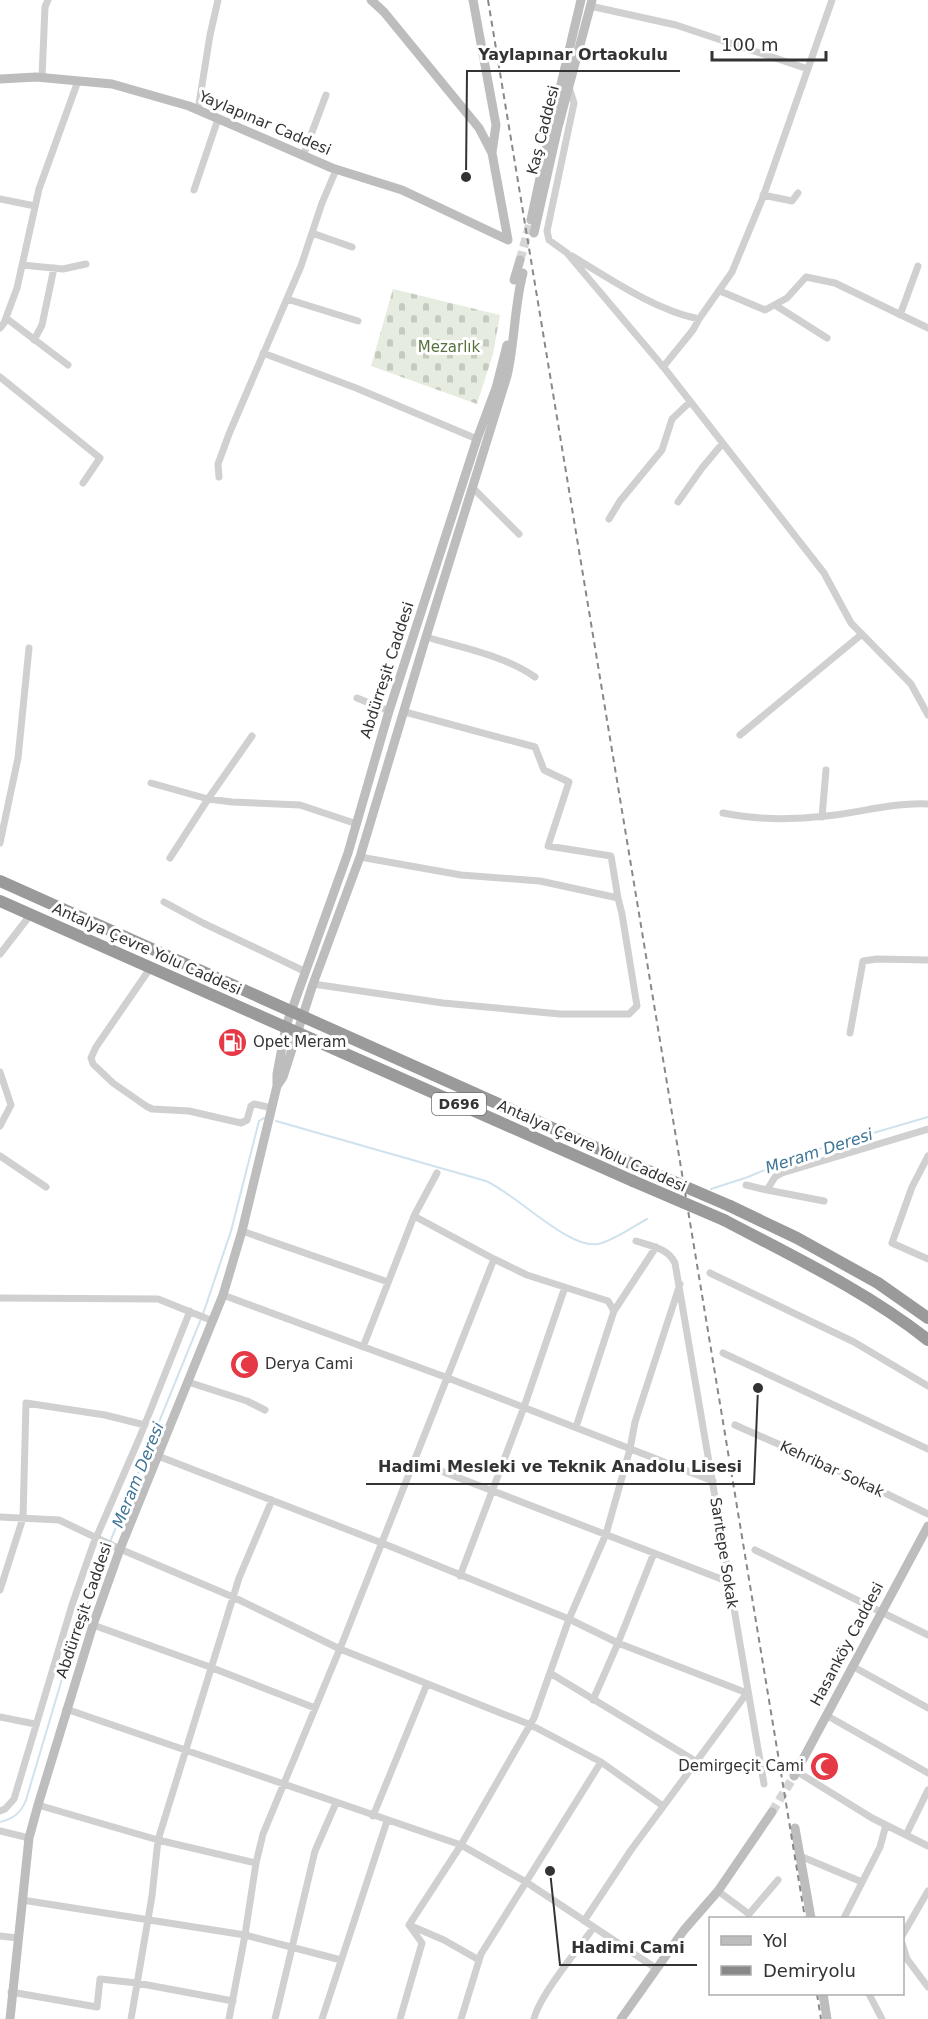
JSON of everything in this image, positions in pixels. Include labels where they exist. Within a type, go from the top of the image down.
[{"type":"highway","name":"Antalya Çevre Yolu Caddesi","points":[[0,881],[296,1015],[730,1206],[797,1238],[868,1277],[928,1318]]},
{"type":"highway","name":"Antalya Çevre Yolu Caddesi","points":[[0,901],[724,1220],[895,1315],[928,1340]]},
{"type":"main road","points":[[371,0],[384,12],[478,128],[492,152]]},
{"type":"main road","points":[[473,0],[496,125],[492,152]]},
{"type":"main road","name":"Kaş Caddesi","points":[[531,220],[581,0]]},
{"type":"main road","name":"Kaş Caddesi","points":[[534,233],[568,87],[591,3]]},
{"type":"main road","name":"Yaylapınar Caddesi","points":[[0,79],[42,77],[112,84],[198,110],[336,170],[402,190],[508,240],[492,152]]},
{"type":"main road","name":"Abdürreşit Caddesi","points":[[10,2019],[11,1992],[29,1838],[38,1804],[118,1548],[159,1456],[210,1319],[223,1295],[242,1231],[278,1086],[277,1074],[296,1015],[304,971],[357,824],[389,711],[504,363],[513,288],[520,260]]},
{"type":"main road","name":"Abdürreşit Caddesi","points":[[296,1015],[313,984],[360,857],[405,712],[510,367],[517,295],[523,273]]},
{"type":"main road","name":"Hasanköy Caddesi","points":[[795,1773],[928,1526]]},
{"type":"main road","points":[[621,2019],[684,1930],[718,1891],[772,1812]]},
{"type":"main road","points":[[795,1828],[811,1917]]},
{"type":"main road","points":[[823,1995],[827,2019]]},
{"type":"street","points":[[42,77],[45,7],[48,0]]},
{"type":"street","points":[[198,110],[218,0]]},
{"type":"street","points":[[663,367],[693,330],[732,272],[764,195],[832,0]]},
{"type":"street","points":[[591,3],[676,25],[808,69]]},
{"type":"street","points":[[0,328],[17,288],[39,189],[78,81]]},
{"type":"street","points":[[568,87],[574,102],[547,231],[549,240],[567,253],[658,304],[681,315],[699,319]]},
{"type":"street","points":[[303,156],[326,94]]},
{"type":"street","points":[[194,190],[218,119]]},
{"type":"street","points":[[219,477],[218,464],[287,299],[336,170]]},
{"type":"street","points":[[764,195],[792,201],[798,193]]},
{"type":"street","points":[[0,199],[35,206]]},
{"type":"street","points":[[312,233],[352,247]]},
{"type":"street","points":[[567,253],[663,367],[824,573],[851,623],[911,684],[928,715]]},
{"type":"street","points":[[22,265],[63,269],[86,264]]},
{"type":"street","points":[[900,315],[918,266]]},
{"type":"street","points":[[34,340],[42,325],[54,268]]},
{"type":"street","points":[[720,291],[765,310],[787,298],[806,278],[835,283],[928,328]]},
{"type":"street","points":[[287,299],[358,321]]},
{"type":"street","points":[[775,305],[827,338]]},
{"type":"street","points":[[6,318],[68,365]]},
{"type":"street","points":[[263,353],[356,388],[477,439]]},
{"type":"street","points":[[0,377],[100,458],[83,483]]},
{"type":"street","points":[[609,519],[620,501],[662,450],[672,419],[690,402]]},
{"type":"street","points":[[678,502],[722,444]]},
{"type":"street","points":[[472,487],[519,534]]},
{"type":"street","points":[[740,735],[862,634]]},
{"type":"street","points":[[426,637],[498,657],[535,677]]},
{"type":"street","points":[[0,843],[18,758],[29,648]]},
{"type":"street","points":[[357,698],[389,711]]},
{"type":"street","points":[[313,984],[443,1003],[560,1014],[628,1014],[637,1006],[611,856],[548,846],[569,782],[544,770],[535,747],[405,712]]},
{"type":"street","points":[[170,858],[252,736]]},
{"type":"street","points":[[822,817],[826,770]]},
{"type":"street","points":[[151,783],[208,799],[300,805],[357,824]]},
{"type":"street","points":[[723,813],[758,819],[822,817],[928,804]]},
{"type":"street","points":[[360,857],[461,875],[540,881],[618,898]]},
{"type":"street","points":[[164,902],[304,971]]},
{"type":"street","points":[[0,954],[31,914]]},
{"type":"street","points":[[850,1033],[862,961],[928,960]]},
{"type":"street","points":[[151,967],[96,1047],[92,1058],[93,1064],[112,1083],[152,1109],[189,1111],[241,1123],[247,1120],[251,1106],[254,1104],[272,1108]]},
{"type":"street","points":[[0,1072],[11,1105],[0,1126]]},
{"type":"street","points":[[767,1190],[782,1173],[928,1129]]},
{"type":"street","points":[[0,1156],[46,1187]]},
{"type":"street","points":[[928,1156],[912,1187],[892,1243],[928,1259]]},
{"type":"street","points":[[363,1347],[414,1216],[436,1173]]},
{"type":"street","points":[[746,1185],[824,1202]]},
{"type":"street","points":[[414,1216],[527,1275],[608,1301],[614,1311]]},
{"type":"street","points":[[242,1231],[388,1282]]},
{"type":"street","name":"Sarıtepe Sokak","points":[[636,1241],[656,1247],[671,1255],[680,1284],[764,1784]]},
{"type":"street","points":[[576,1427],[614,1311],[656,1247]]},
{"type":"street","points":[[229,2019],[263,1834],[340,1649],[494,1259]]},
{"type":"street","points":[[710,1273],[854,1342],[928,1386]]},
{"type":"street","points":[[409,1925],[460,1845],[531,1725],[569,1619],[606,1534],[630,1449],[634,1422],[680,1284]]},
{"type":"street","points":[[460,1576],[524,1407],[565,1287]]},
{"type":"street","points":[[223,1295],[448,1378],[713,1481]]},
{"type":"street","points":[[0,1298],[158,1299],[210,1319]]},
{"type":"street","points":[[0,1811],[14,1799],[72,1605],[97,1538],[193,1313]]},
{"type":"street","points":[[723,1353],[928,1449]]},
{"type":"street","points":[[188,1382],[247,1401],[265,1410]]},
{"type":"street","points":[[0,1590],[23,1518],[26,1403],[105,1414],[145,1425]]},
{"type":"street","name":"Kehribar Sokak","points":[[735,1425],[846,1474],[928,1514]]},
{"type":"street","points":[[159,1456],[382,1543],[569,1619],[618,1643],[747,1693],[630,1850],[584,1921]]},
{"type":"street","points":[[415,1461],[729,1582]]},
{"type":"street","points":[[131,2019],[158,1840],[233,1597],[272,1500]]},
{"type":"street","points":[[0,1517],[59,1520],[233,1597],[340,1649],[531,1725],[601,1762],[663,1806]]},
{"type":"street","points":[[755,1550],[928,1635]]},
{"type":"street","points":[[592,1700],[618,1643],[654,1553]]},
{"type":"street","points":[[93,1625],[315,1708]]},
{"type":"street","points":[[852,1666],[928,1708]]},
{"type":"street","points":[[550,1672],[592,1700],[697,1762]]},
{"type":"street","points":[[373,1816],[427,1684]]},
{"type":"street","points":[[66,1709],[460,1845],[526,1882],[657,1969]]},
{"type":"street","points":[[826,1715],[928,1773]]},
{"type":"street","points":[[0,1718],[35,1724]]},
{"type":"street","points":[[461,2019],[479,1960],[601,1762]]},
{"type":"street","points":[[795,1773],[928,1846]]},
{"type":"street","points":[[906,1835],[928,1790]]},
{"type":"street","points":[[275,2019],[315,1851],[336,1803]]},
{"type":"street","points":[[38,1804],[158,1840],[256,1863]]},
{"type":"street","points":[[322,2019],[387,1821]]},
{"type":"street","points":[[844,1917],[879,1847],[886,1825]]},
{"type":"street","points":[[0,1831],[29,1838]]},
{"type":"street","points":[[800,1856],[862,1882]]},
{"type":"street","points":[[718,1891],[749,1914],[778,1880]]},
{"type":"street","points":[[904,1934],[928,1891]]},
{"type":"street","points":[[22,1900],[245,1935],[341,1960]]},
{"type":"street","points":[[409,1925],[444,1940],[479,1960]]},
{"type":"street","points":[[400,2019],[422,1943],[409,1925]]},
{"type":"street","points":[[534,2019],[539,2006],[554,1983],[594,1927]]},
{"type":"street","points":[[0,1936],[18,1938]]},
{"type":"street","points":[[904,1947],[907,1959],[928,1987]]},
{"type":"street","points":[[11,1992],[97,2007],[100,1978],[233,2001]]},
{"type":"street","points":[[870,1995],[882,2019]]},
{"type":"green space","name":"Mezarlık","points":[[393,289],[500,315],[493,354],[477,404],[371,366]]},
{"type":"waterway","name":"Meram Deresi","points":[[711,1189],[748,1177],[805,1153],[928,1117]]},
{"type":"waterway","name":"Meram Deresi","points":[[203,1314],[231,1231],[259,1121],[264,1118]]},
{"type":"waterway","name":"Meram Deresi","points":[[276,1121],[486,1181],[557,1230],[586,1243],[598,1244],[617,1237],[647,1219]]},
{"type":"waterway","name":"Meram Deresi","points":[[110,1542],[201,1319]]},
{"type":"waterway","name":"Meram Deresi","points":[[0,1822],[16,1815],[26,1800],[73,1642],[108,1547]]},
{"type":"tunnel","points":[[520,260],[531,220]]},
{"type":"tunnel","points":[[772,1812],[794,1776]]},
{"type":"railway","points":[[488,0],[805,1917]]},
{"type":"railway","points":[[817,1995],[821,2019]]},
{"type":"place","name":"Yaylapınar Ortaokulu","points":[[466,177]]},
{"type":"place","name":"Opet Meram","points":[[232,1042]]},
{"type":"place","name":"Derya Cami","points":[[244,1364]]},
{"type":"place","name":"Hadimi Mesleki ve Teknik Anadolu Lisesi","points":[[758,1388]]},
{"type":"place","name":"Demirgeçit Cami","points":[[825,1766]]},
{"type":"place","name":"Hadimi Cami","points":[[550,1871]]}]
